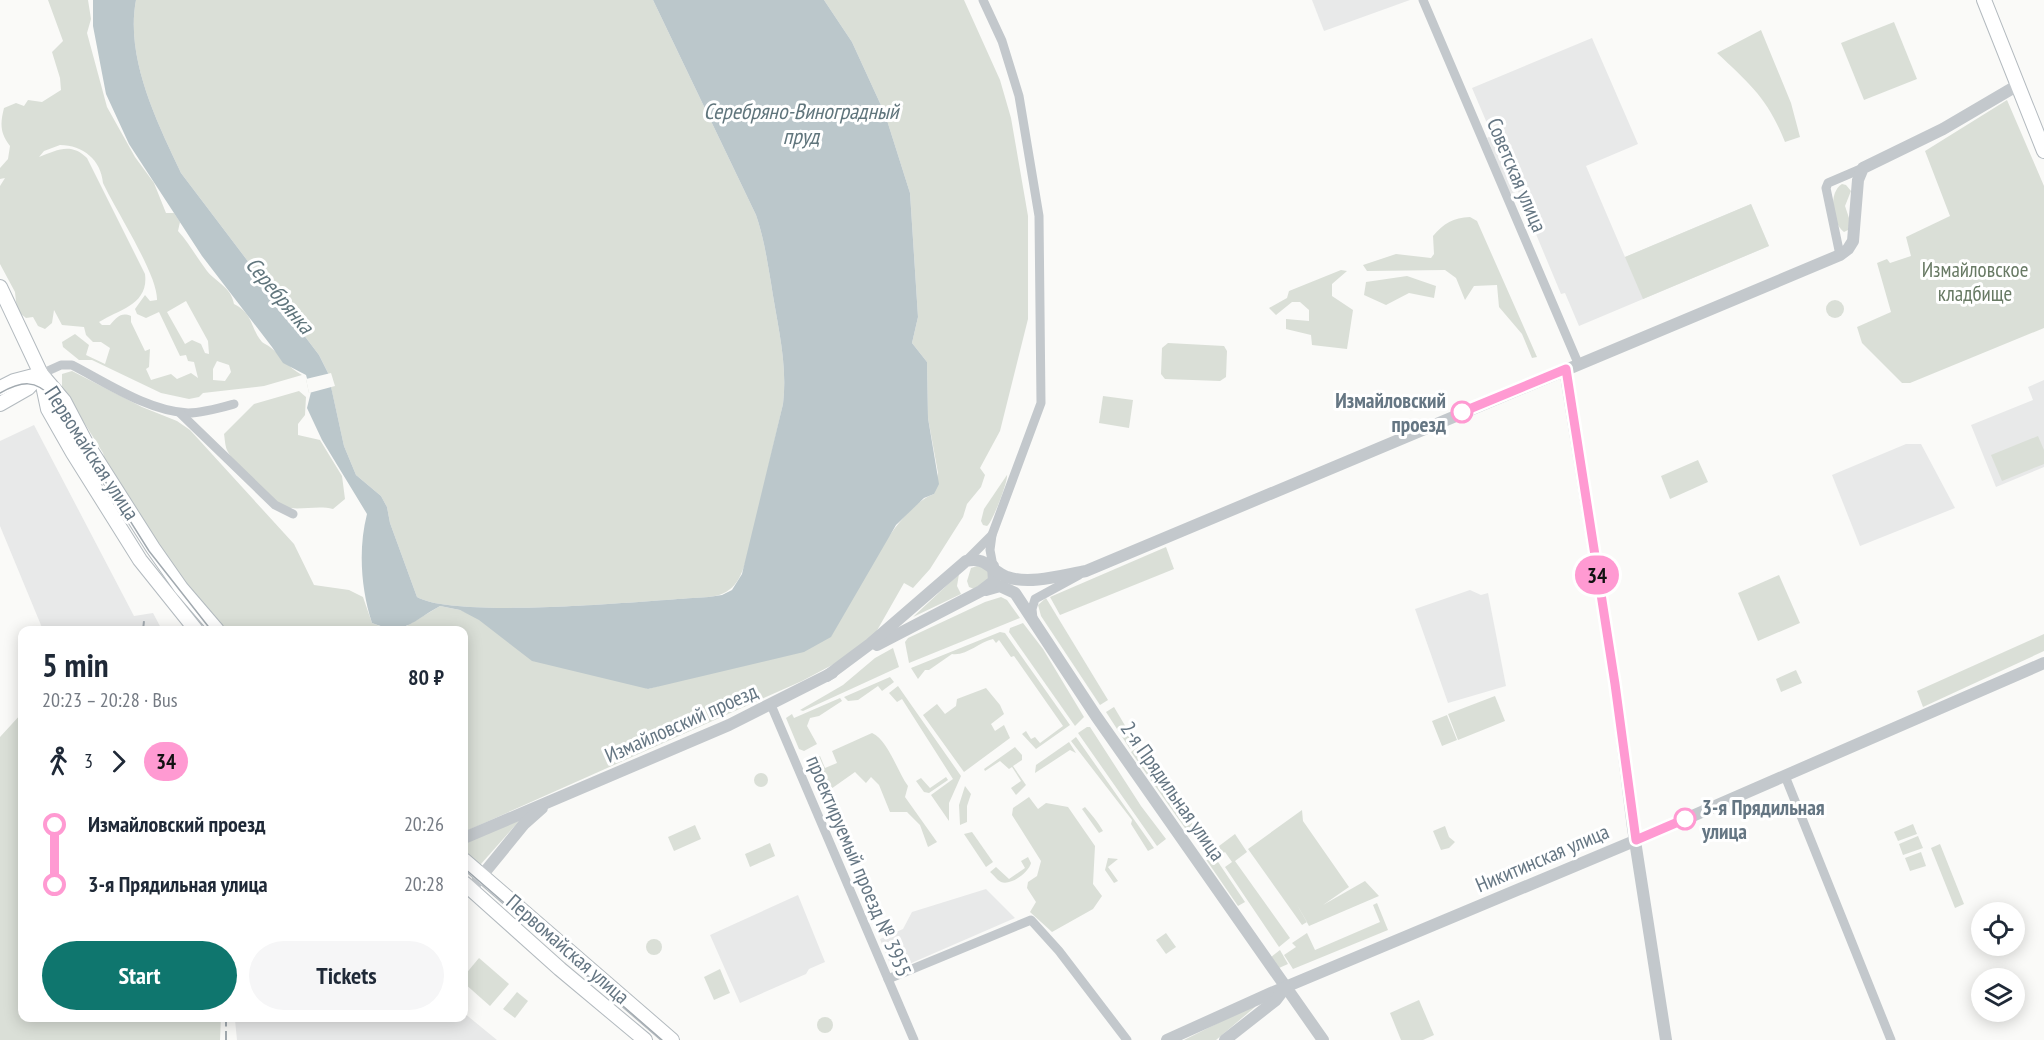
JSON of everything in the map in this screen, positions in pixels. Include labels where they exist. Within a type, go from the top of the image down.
[{"type":"main road","points":[[1984,0],[2044,151]]},
{"type":"main road","points":[[2033,124],[2044,137]]},
{"type":"main road","points":[[0,287],[41,374]]},
{"type":"main road","points":[[0,388],[14,381],[41,374]]},
{"type":"main road","points":[[0,404],[31,386],[41,374]]},
{"type":"main road","name":"Первомайская улица","points":[[41,374],[48,409],[140,560],[193,626]]},
{"type":"main road","name":"Первомайская улица","points":[[41,374],[64,401],[85,441],[153,548],[181,588],[214,626]]},
{"type":"main road","points":[[18,394],[26,393],[35,396],[48,409]]},
{"type":"main road","name":"Первомайская улица","points":[[468,864],[672,1040]]},
{"type":"main road","name":"Первомайская улица","points":[[468,887],[560,969],[645,1040]]},
{"type":"main road","points":[[560,969],[577,956]]},
{"type":"street","points":[[981,591],[994,581],[990,550],[992,535],[1041,402],[1039,216],[1019,96],[1002,41],[983,0]]},
{"type":"street","name":"Советская улица","points":[[1424,0],[1578,363]]},
{"type":"street","points":[[1840,255],[1826,188],[1828,183],[1935,134],[2018,85]]},
{"type":"street","points":[[1034,621],[1032,609],[1035,599],[1086,572],[1578,363],[1840,255],[1853,240],[1858,180],[1863,168]]},
{"type":"street","points":[[41,374],[61,364],[72,365],[134,396],[178,412],[191,413],[234,404]]},
{"type":"street","points":[[1566,369],[1615,684],[1666,1040]]},
{"type":"street","points":[[178,412],[275,505],[293,514]]},
{"type":"street","name":"Измайловский проезд","points":[[827,676],[870,644],[966,561],[992,535]]},
{"type":"street","points":[[966,561],[982,560],[1008,577],[1023,579],[1086,572]]},
{"type":"street","name":"2-я Прядильная улица","points":[[981,591],[1006,586],[1015,593],[1096,716],[1323,1040]]},
{"type":"street","name":"Измайловский проезд","points":[[468,836],[771,705],[827,676],[893,636],[981,591]]},
{"type":"street","name":"Никитинская улица","points":[[1167,1040],[2044,663]]},
{"type":"street","name":"проектируемый проезд № 3955","points":[[771,705],[914,1040]]},
{"type":"street","points":[[1785,776],[1891,1040]]},
{"type":"street","name":"Измайловский проезд","points":[[468,885],[482,876],[524,824],[550,802]]},
{"type":"street","points":[[888,979],[1031,920],[1059,951],[1127,1040]]},
{"type":"street","points":[[1225,1040],[1276,1000],[1286,987]]},
{"type":"shaded area","points":[[1312,0],[1410,0],[1324,31]]},
{"type":"shaded area","points":[[1592,38],[1638,144],[1586,166],[1625,257],[1751,204],[1769,246],[1579,326],[1565,293],[1561,294],[1518,191],[1510,194],[1487,138],[1492,135],[1472,88]]},
{"type":"shaded area","points":[[2044,380],[2044,467],[1996,487],[1971,425],[2033,400],[2028,387]]},
{"type":"shaded area","points":[[34,425],[134,616],[153,613],[160,626],[41,626],[0,526],[0,441]]},
{"type":"shaded area","points":[[1906,444],[1921,444],[1955,508],[1860,546],[1832,475]]},
{"type":"shaded area","points":[[1470,590],[1481,595],[1488,593],[1506,686],[1448,703],[1415,609]]},
{"type":"shaded area","points":[[986,889],[1015,918],[893,971],[880,939],[903,929],[912,912]]},
{"type":"shaded area","points":[[798,895],[825,962],[809,969],[806,974],[740,1003],[710,935]]},
{"type":"shaded area","points":[[468,1016],[497,1040],[237,1040],[235,1022],[468,1022]]},
{"type":"green space","points":[[48,0],[88,0],[91,19],[87,33],[107,107],[135,157],[154,183],[166,213],[174,213],[180,222],[178,231],[207,271],[227,289],[234,304],[245,312],[262,342],[302,375],[264,386],[203,393],[199,397],[189,399],[161,393],[92,360],[79,360],[63,347],[62,342],[75,334],[89,345],[86,355],[105,364],[110,348],[101,342],[93,342],[86,335],[84,327],[62,325],[54,310],[52,323],[45,329],[38,326],[33,317],[26,318],[17,311],[15,292],[0,264],[0,186],[5,178],[0,179],[0,168],[8,159],[10,146],[3,132],[4,108],[16,103],[24,106],[28,100],[42,102],[61,90],[52,52],[63,41]],"holes":[[[60,145],[83,151],[99,167],[103,183],[144,259],[156,289],[157,300],[150,301],[145,295],[135,309],[137,314],[146,318],[159,312],[180,356],[186,355],[188,361],[194,362],[198,378],[191,373],[177,379],[171,374],[151,380],[146,369],[149,367],[150,349],[145,351],[131,322],[131,316],[119,316],[110,325],[102,325],[99,322],[138,299],[145,284],[145,274],[87,158],[70,149],[58,150],[39,157],[44,151]],[[186,301],[208,341],[209,354],[205,353],[201,344],[192,340],[185,344],[167,312]],[[217,361],[229,365],[231,372],[225,381],[213,380],[213,369]]]},
{"type":"green space","points":[[136,0],[653,0],[756,215],[765,249],[781,343],[784,374],[783,404],[749,550],[737,582],[726,592],[709,597],[557,607],[472,607],[439,604],[417,597],[390,523],[387,507],[381,496],[356,475],[344,446],[331,387],[309,393],[306,379],[328,373],[319,355],[181,173],[153,111],[139,67],[134,22]]},
{"type":"green space","points":[[824,0],[964,0],[1000,80],[1011,118],[1028,216],[1028,319],[1000,431],[980,468],[985,475],[981,487],[967,504],[963,517],[930,569],[913,588],[904,583],[875,634],[849,656],[802,681],[468,830],[468,626],[407,626],[440,606],[460,610],[648,689],[831,636],[890,535],[919,503],[934,494],[938,473],[928,418],[927,362],[912,343],[918,317],[910,193],[885,114],[852,42]]},
{"type":"green space","points":[[1894,22],[1917,79],[1864,100],[1841,43]]},
{"type":"green space","points":[[1761,30],[1791,103],[1800,137],[1785,142],[1765,103],[1717,53]]},
{"type":"green space","name":"Измайловское кладбище","points":[[2007,100],[2044,186],[2044,328],[1910,383],[1902,383],[1862,343],[1857,327],[1891,312],[1877,263],[1887,259],[1890,263],[1911,256],[1906,237],[1950,216],[1925,151]]},
{"type":"green space","points":[[1842,184],[1851,191],[1845,206],[1850,221],[1848,230],[1844,232],[1837,222],[1833,208],[1835,194]]},
{"type":"green space","points":[[1751,204],[1769,246],[1643,299],[1625,257]]},
{"type":"green space","points":[[1470,217],[1477,221],[1537,357],[1532,358],[1522,334],[1499,307],[1497,285],[1474,286],[1465,300],[1456,278],[1445,270],[1367,271],[1363,265],[1396,254],[1431,258],[1434,254],[1433,236],[1437,231],[1454,220]]},
{"type":"green space","points":[[1341,270],[1347,271],[1332,284],[1332,296],[1353,310],[1347,349],[1312,345],[1311,335],[1286,329],[1286,319],[1309,321],[1309,310],[1300,302],[1292,302],[1276,315],[1269,308],[1287,298],[1289,291]]},
{"type":"green space","points":[[1407,276],[1436,286],[1434,298],[1409,293],[1386,305],[1364,295],[1366,282]]},
{"type":"green space","points":[[1835,300],[1841,303],[1844,309],[1841,315],[1835,318],[1829,315],[1826,309],[1829,303]]},
{"type":"green space","points":[[1168,343],[1224,346],[1227,351],[1226,377],[1220,381],[1165,379],[1161,374],[1162,348]]},
{"type":"green space","points":[[72,371],[142,407],[177,421],[190,430],[294,544],[314,585],[349,590],[363,597],[372,623],[380,626],[221,626],[193,596],[108,470],[103,453],[62,387],[62,374]]},
{"type":"green space","points":[[299,391],[306,397],[305,415],[298,424],[298,435],[320,440],[342,476],[345,499],[333,509],[291,508],[279,504],[246,475],[226,448],[224,434],[254,404]]},
{"type":"green space","points":[[1103,396],[1133,400],[1129,428],[1099,423]]},
{"type":"green space","points":[[2038,436],[2044,450],[2044,464],[2002,481],[1991,455]]},
{"type":"green space","points":[[1698,460],[1708,482],[1670,499],[1661,476]]},
{"type":"green space","points":[[1007,475],[992,518],[987,526],[983,525],[981,521],[984,509]]},
{"type":"green space","points":[[1166,547],[1174,569],[1060,615],[1050,597]]},
{"type":"green space","points":[[985,567],[991,578],[974,589],[969,587],[967,581],[971,568]]},
{"type":"green space","points":[[959,574],[957,586],[961,594],[913,617]]},
{"type":"green space","points":[[1779,575],[1800,623],[1758,641],[1738,593]]},
{"type":"green space","points":[[1001,597],[1007,600],[1020,618],[909,663],[905,642],[908,638],[985,602]]},
{"type":"green space","points":[[1046,598],[1108,700],[1100,705],[1041,616],[1038,605]]},
{"type":"green space","points":[[1023,623],[1043,649],[1084,717],[1075,726],[1009,632],[1010,628]]},
{"type":"green space","points":[[1000,632],[1005,633],[1070,725],[1036,749],[1022,734],[1026,731],[1031,739],[1035,737],[1040,743],[1063,726],[1014,656],[1011,657],[999,640],[996,643],[993,639],[963,653],[952,654],[929,670],[925,670],[918,679],[911,668]]},
{"type":"green space","points":[[2044,634],[2044,651],[1923,707],[1917,691]]},
{"type":"green space","points":[[893,648],[899,667],[803,711],[800,710],[843,685],[875,658]]},
{"type":"green space","points":[[1796,670],[1802,683],[1781,692],[1776,679]]},
{"type":"green space","points":[[890,677],[894,682],[882,691],[878,686],[858,700],[848,701],[844,697]]},
{"type":"green space","points":[[898,686],[961,776],[949,803],[949,821],[931,795],[953,779],[902,699],[897,702],[889,693]]},
{"type":"green space","points":[[986,688],[1000,705],[1004,714],[991,724],[995,731],[1004,725],[1010,738],[964,772],[923,715],[937,704],[945,714],[956,706],[957,699]]},
{"type":"green space","points":[[1495,696],[1505,721],[1458,740],[1448,714]]},
{"type":"green space","points":[[840,698],[842,701],[819,716],[810,718],[807,726],[817,744],[804,751],[799,749],[786,718],[792,714],[794,718]]},
{"type":"green space","points":[[1114,707],[1136,744],[1130,749],[1106,712]]},
{"type":"green space","points":[[1447,715],[1457,740],[1442,746],[1432,721]]},
{"type":"green space","points":[[18,717],[18,1022],[221,1022],[220,1040],[0,1040],[0,737]]},
{"type":"green space","points":[[1090,727],[1141,806],[1166,839],[1157,846],[1078,733]]},
{"type":"green space","points":[[872,733],[888,749],[908,786],[905,797],[937,842],[928,847],[920,825],[907,812],[890,812],[879,785],[871,777],[866,783],[855,772],[821,796],[808,761],[820,756],[825,768],[837,763],[832,751]]},
{"type":"green space","points":[[1076,737],[1154,848],[1148,851],[1131,824],[1132,820],[1071,741]]},
{"type":"green space","points":[[1069,742],[1076,753],[1070,750],[1035,773],[1036,765]]},
{"type":"green space","points":[[1015,747],[1022,755],[1022,760],[1013,766],[1026,785],[1016,795],[1011,788],[1021,781],[1012,767],[1009,769],[1000,761],[985,771],[984,769]]},
{"type":"green space","points":[[1138,747],[1194,826],[1187,831],[1131,752]]},
{"type":"green space","points":[[761,773],[766,775],[768,780],[766,785],[761,787],[756,785],[754,780],[756,775]]},
{"type":"green space","points":[[946,777],[948,780],[929,793],[924,792],[916,781],[921,778],[930,788]]},
{"type":"green space","points":[[965,786],[971,794],[967,806],[967,822],[960,825],[959,805]]},
{"type":"green space","points":[[1029,797],[1038,809],[1046,803],[1068,807],[1095,846],[1093,884],[1102,896],[1093,909],[1052,932],[1030,912],[1036,902],[1027,888],[1028,882],[1037,876],[1041,861],[1012,815],[1013,808]]},
{"type":"green space","points":[[1085,807],[1103,831],[1099,833],[1082,809]]},
{"type":"green space","points":[[1302,810],[1303,821],[1349,887],[1323,905],[1365,881],[1379,896],[1309,926],[1307,922],[1302,925],[1248,849]]},
{"type":"green space","points":[[520,820],[481,864],[477,865],[468,857],[468,841]]},
{"type":"green space","points":[[1913,824],[1917,834],[1898,841],[1894,832]]},
{"type":"green space","points":[[695,825],[701,839],[674,851],[668,837]]},
{"type":"green space","points":[[1445,826],[1449,837],[1455,842],[1449,848],[1441,850],[1433,831]]},
{"type":"green space","points":[[972,832],[993,862],[986,867],[964,834]]},
{"type":"green space","points":[[1235,834],[1247,852],[1235,861],[1290,938],[1279,947],[1225,867],[1232,862],[1225,852],[1219,856],[1215,849]]},
{"type":"green space","points":[[1918,836],[1923,848],[1903,855],[1899,844]]},
{"type":"green space","points":[[770,843],[775,856],[750,867],[745,854]]},
{"type":"green space","points":[[1940,844],[1964,904],[1955,908],[1931,848]]},
{"type":"green space","points":[[1921,852],[1926,866],[1910,871],[1905,858]]},
{"type":"green space","points":[[1212,853],[1245,902],[1238,906],[1205,858]]},
{"type":"green space","points":[[1028,857],[1030,867],[1010,882],[1001,882],[990,872],[996,867],[1009,879],[1025,868],[1021,861]]},
{"type":"green space","points":[[1108,858],[1118,859],[1108,867],[1118,881],[1114,883],[1105,870]]},
{"type":"green space","points":[[1377,903],[1388,930],[1293,969],[1284,955],[1296,947],[1292,943],[1307,933],[1315,950],[1380,922],[1373,905]]},
{"type":"green space","points":[[1166,933],[1176,947],[1166,954],[1156,940]]},
{"type":"green space","points":[[654,939],[660,941],[662,947],[660,953],[654,955],[648,953],[646,947],[648,941]]},
{"type":"green space","points":[[1280,950],[1288,964],[1279,968],[1271,957]]},
{"type":"green space","points":[[479,958],[509,984],[490,1006],[468,987],[468,971]]},
{"type":"green space","points":[[720,969],[730,993],[714,1000],[704,977]]},
{"type":"green space","points":[[517,992],[528,1001],[515,1018],[503,1009]]},
{"type":"green space","points":[[1419,1000],[1434,1035],[1423,1040],[1401,1040],[1390,1013]]},
{"type":"green space","points":[[1252,1006],[1255,1007],[1216,1040],[1184,1040]]},
{"type":"green space","points":[[825,1017],[831,1019],[833,1025],[831,1031],[825,1033],[819,1031],[817,1025],[819,1019]]},
{"type":"water","name":"Серебряно-Виноградный пруд","points":[[93,0],[136,0],[134,22],[139,67],[153,111],[181,173],[319,355],[328,373],[344,446],[356,475],[381,496],[387,507],[390,523],[417,597],[439,604],[472,607],[557,607],[709,597],[722,595],[732,590],[742,574],[783,404],[784,374],[781,344],[765,249],[756,215],[653,0],[824,0],[852,42],[885,114],[910,193],[918,317],[912,343],[927,362],[928,418],[939,484],[934,494],[924,498],[896,525],[831,637],[804,652],[648,689],[532,661],[479,620],[460,610],[440,606],[405,626],[380,626],[372,623],[365,597],[362,569],[362,541],[367,514],[322,440],[307,408],[311,392],[306,375],[283,363],[202,256],[129,144],[106,94],[93,26]]},
{"type":"pier","points":[[331,373],[335,386],[309,393],[306,379]]},
{"type":"tram line","points":[[0,393],[15,386],[28,384],[40,388],[53,398],[149,551],[208,626]]},
{"type":"tram line","points":[[468,871],[662,1040]]},
{"type":"railway","points":[[143,626],[144,621]]},
{"type":"railway","points":[[226,1022],[226,1040]]},
{"type":"bus line","name":"34","points":[[1462,412],[1566,369],[1586,512],[1615,684],[1636,840],[1685,819]]},
{"type":"place","name":"Измайловский проезд","points":[[1462,412]]},
{"type":"place","name":"3-я Прядильная улица","points":[[1685,819]]},
{"type":"water label","name":"Серебрянка","points":[[280,295]]}]
